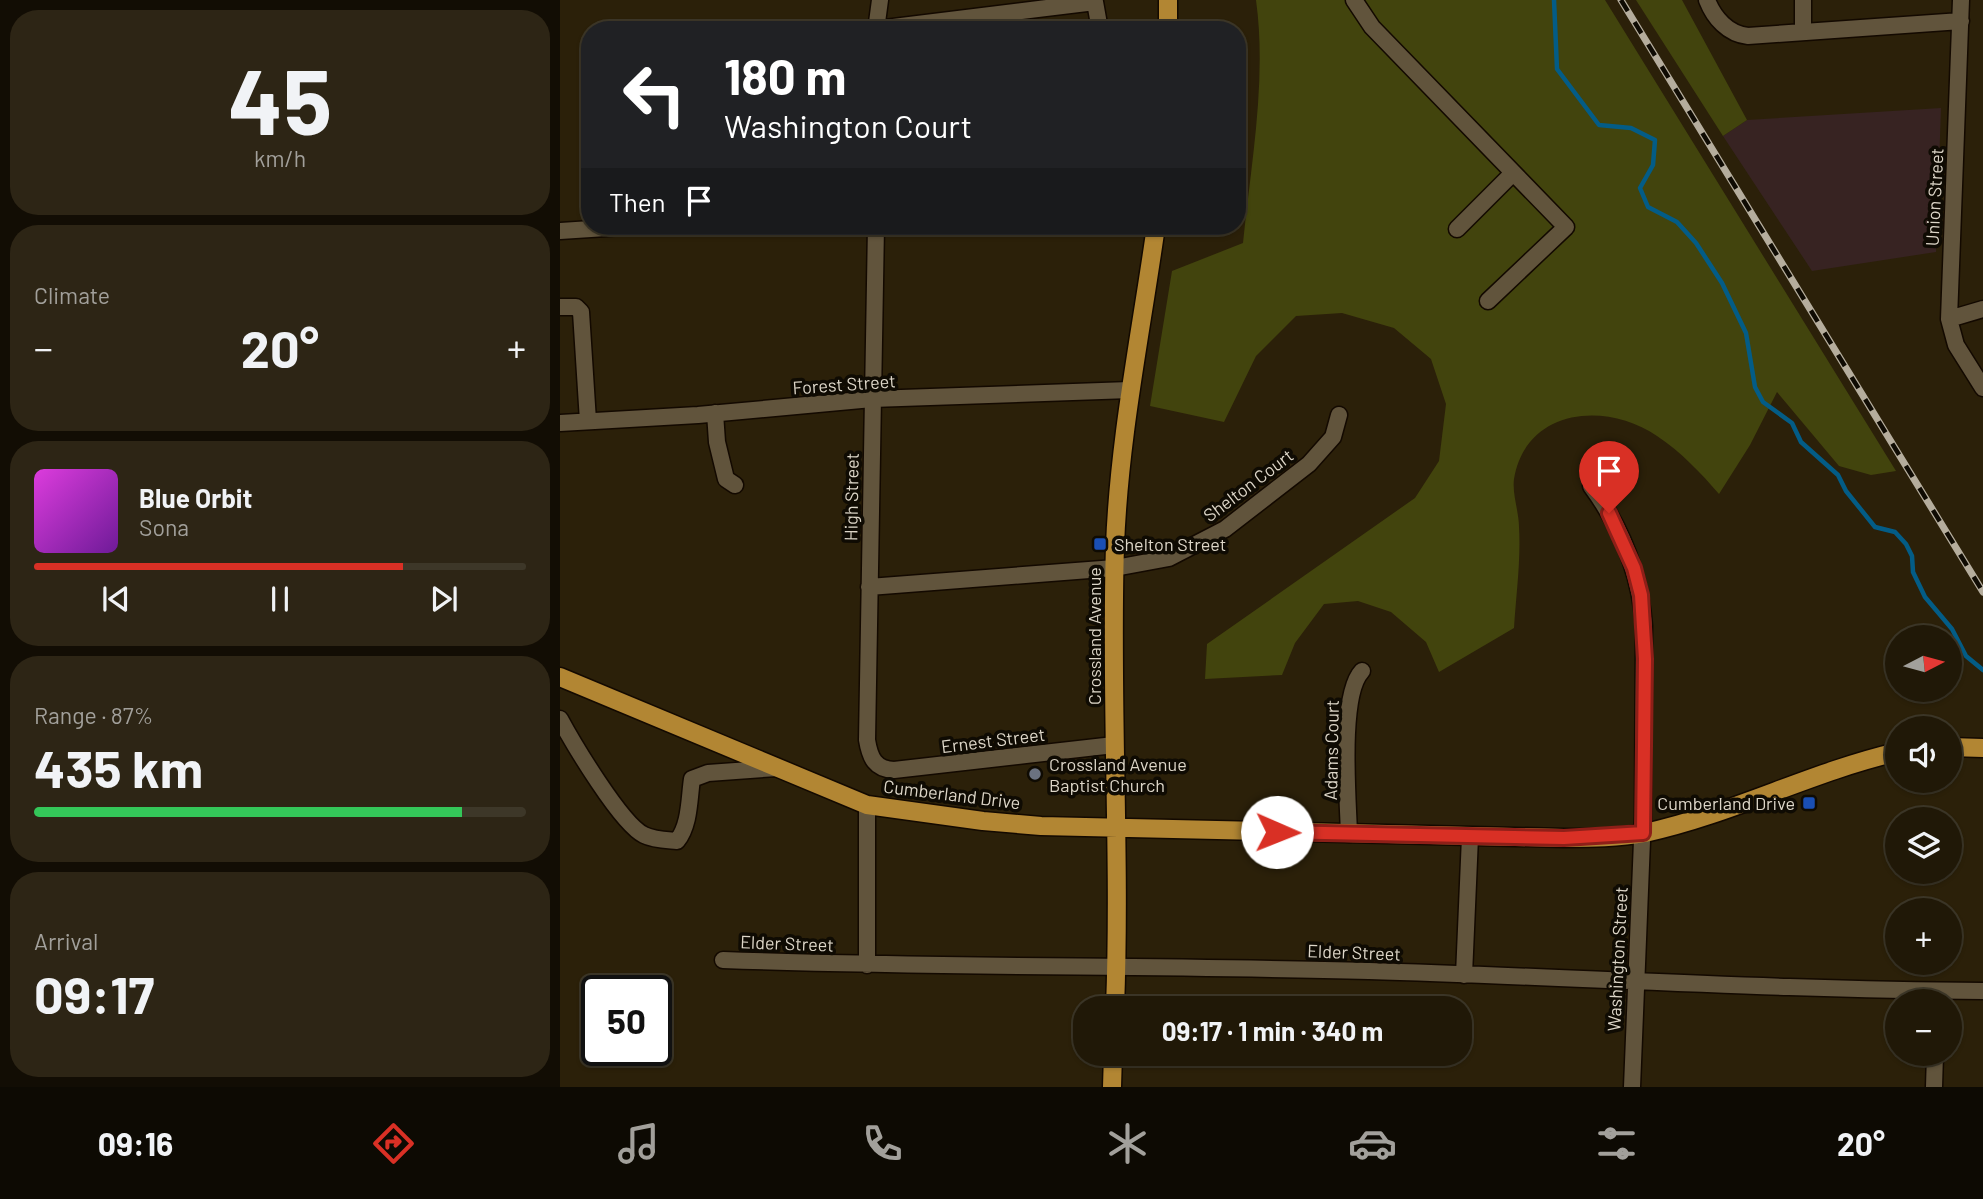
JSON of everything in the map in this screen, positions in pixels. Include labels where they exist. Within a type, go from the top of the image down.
[{"type":"main road","points":[[1168,0],[1168,21]]},
{"type":"main road","name":"Crossland Avenue","points":[[1115,996],[1115,568],[1122,450],[1155,235]]},
{"type":"main road","name":"Cumberland Drive","points":[[560,677],[867,805],[983,821],[1117,828],[1597,838],[1643,833],[1712,815],[1840,768],[1885,755]]},
{"type":"main road","points":[[1962,747],[1983,748]]},
{"type":"main road","points":[[1112,1087],[1113,1066]]},
{"type":"street","points":[[877,21],[880,0]]},
{"type":"street","points":[[1354,0],[1372,27],[1566,227],[1488,301]]},
{"type":"street","points":[[1707,0],[1712,12],[1725,26],[1736,35],[1748,36],[1961,20]]},
{"type":"street","points":[[1803,0],[1803,32]]},
{"type":"street","name":"Union Street","points":[[1961,0],[1949,319],[1961,355],[1983,388]]},
{"type":"street","points":[[946,21],[1095,2],[1098,21]]},
{"type":"street","points":[[1457,229],[1513,173]]},
{"type":"street","points":[[560,231],[581,230]]},
{"type":"street","name":"High Street","points":[[876,235],[867,740],[872,760],[878,766]]},
{"type":"street","points":[[560,307],[576,307],[581,312],[589,421]]},
{"type":"street","points":[[1949,319],[1983,309]]},
{"type":"street","name":"Forest Street","points":[[560,423],[715,414],[872,399],[1130,390]]},
{"type":"street","points":[[715,414],[717,442],[726,480],[735,485]]},
{"type":"street","name":"Shelton Court","points":[[1115,568],[1155,562],[1180,554],[1244,516],[1325,448],[1339,425],[1339,415]]},
{"type":"street","name":"Washington Street","points":[[1591,486],[1620,532],[1641,595],[1645,659],[1643,833],[1634,982],[1632,1087]]},
{"type":"street","points":[[869,587],[1115,568]]},
{"type":"street","name":"Adams Court","points":[[1349,834],[1349,702],[1357,676],[1362,671]]},
{"type":"street","points":[[560,719],[618,808],[642,835],[677,841],[688,812],[692,779],[708,774],[777,768]]},
{"type":"street","name":"Ernest Street","points":[[878,766],[886,770],[907,769],[1114,745]]},
{"type":"street","points":[[867,805],[867,965]]},
{"type":"street","points":[[1464,975],[1470,837]]},
{"type":"street","name":"Elder Street","points":[[723,960],[867,965],[1116,965],[1464,975],[1885,994]]},
{"type":"street","name":"Elder Street","points":[[1962,993],[1983,991]]},
{"type":"street","points":[[1934,1087],[1935,1066]]},
{"type":"shaded area","points":[[1256,0],[1605,0],[1896,471],[1871,475],[1839,466],[1777,392],[1750,445],[1719,494],[1674,449],[1637,425],[1615,418],[1571,418],[1551,425],[1534,437],[1521,455],[1514,479],[1519,521],[1519,565],[1514,628],[1439,672],[1426,642],[1391,612],[1358,601],[1324,604],[1295,643],[1282,675],[1205,679],[1207,644],[1415,498],[1439,461],[1446,404],[1431,359],[1394,328],[1342,313],[1296,316],[1256,356],[1224,422],[1150,406],[1172,271],[1243,243],[1246,235],[1259,91]]},
{"type":"shaded area","points":[[1636,0],[1682,0],[1747,120],[1723,136]]},
{"type":"shaded area","points":[[1941,108],[1936,252],[1812,271],[1723,136],[1747,120]]},
{"type":"waterway","points":[[1554,0],[1557,69],[1599,125],[1631,128],[1655,140],[1653,165],[1640,188],[1648,207],[1677,222],[1696,243],[1722,283],[1746,333],[1755,387],[1763,402],[1792,423],[1801,442],[1838,475],[1846,491],[1875,527],[1895,532],[1906,544],[1912,556],[1913,572],[1925,597],[1952,629],[1966,656],[1983,670]]},
{"type":"railway","points":[[1621,0],[1983,592]]},
{"type":"place","name":"Shelton Street","points":[[1100,544]]},
{"type":"place","name":"Crossland Avenue Baptist Church","points":[[1035,774]]},
{"type":"place","name":"Cumberland Drive","points":[[1809,803]]},
{"type":"route","points":[[1277,832],[1564,838],[1643,833],[1645,659],[1641,595],[1620,532],[1609,513]]}]
